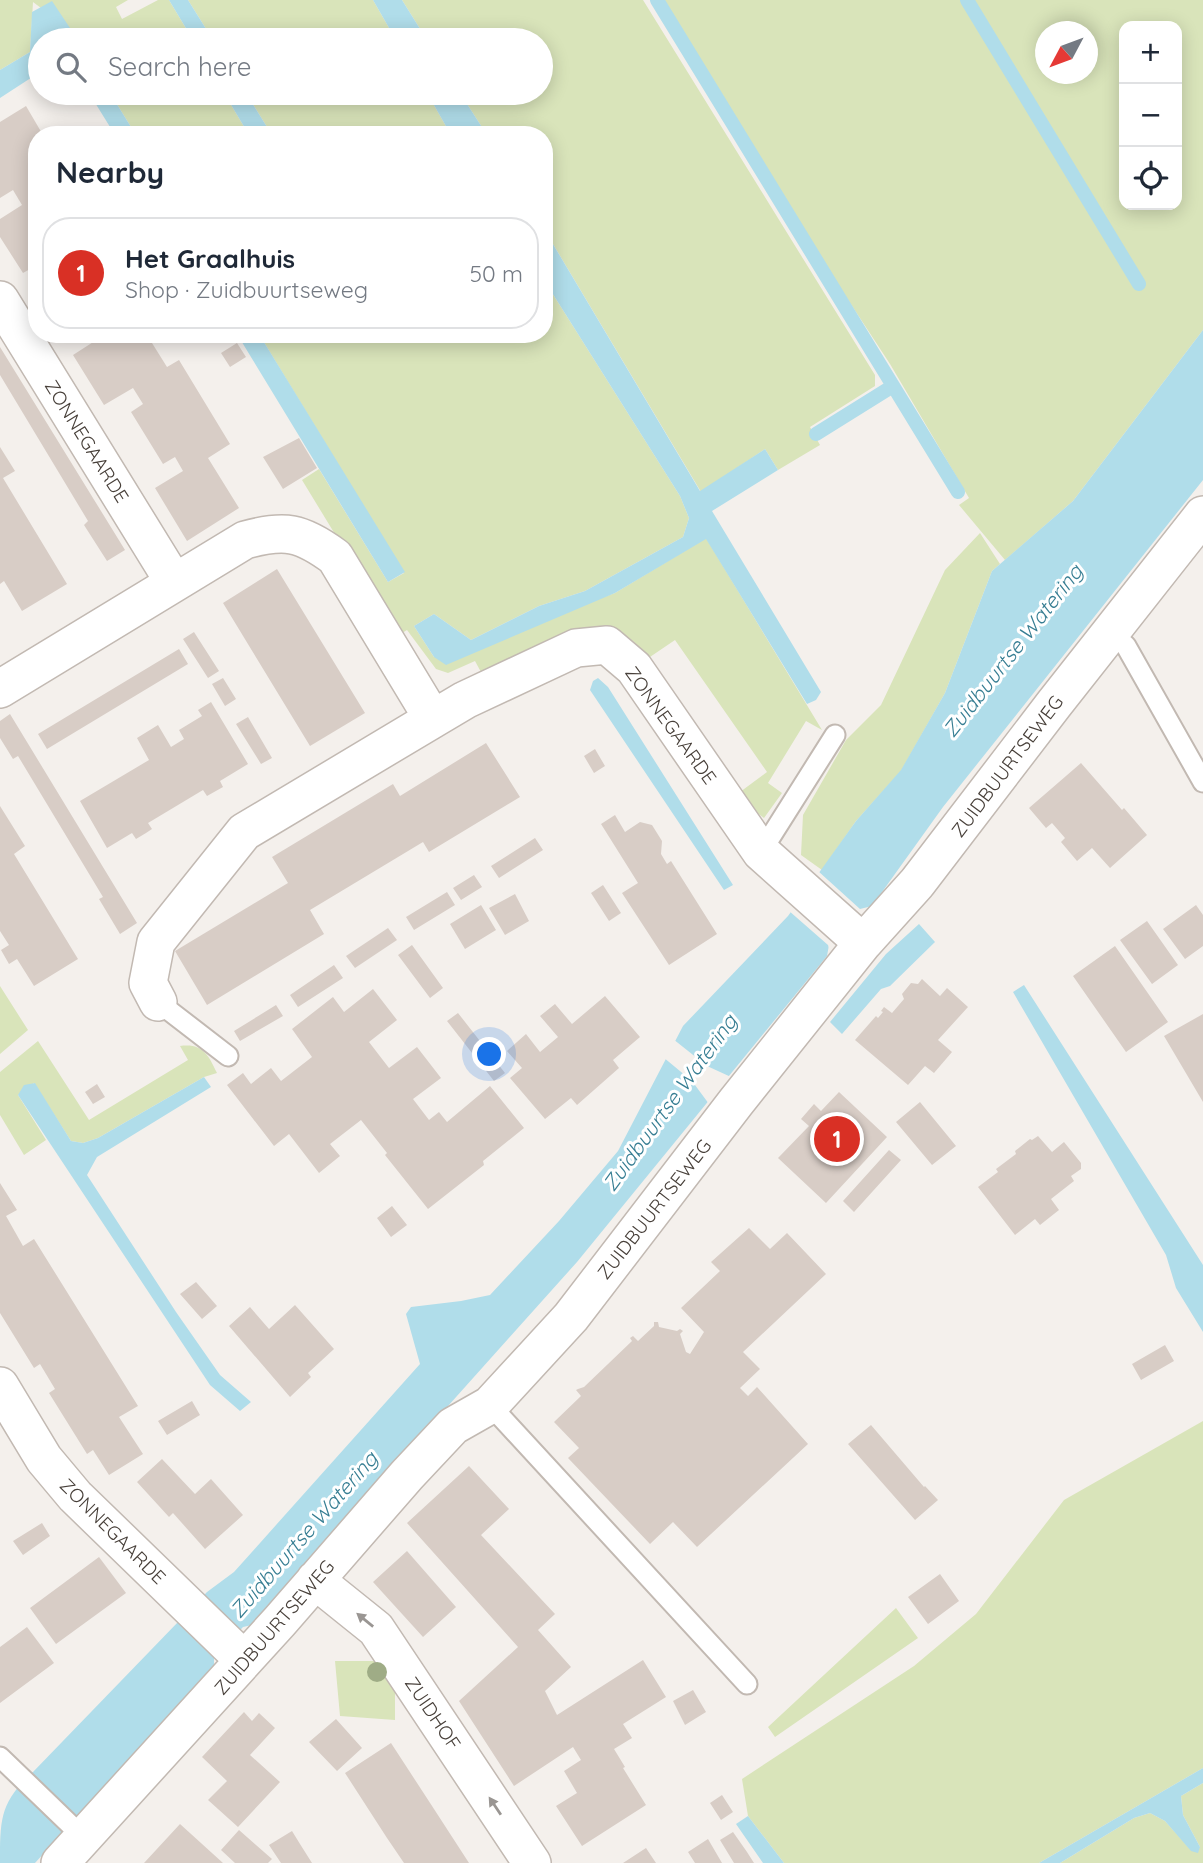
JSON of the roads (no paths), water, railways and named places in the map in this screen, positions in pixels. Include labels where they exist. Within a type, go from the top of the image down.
[{"type":"street","name":"ZONNEGAARDE","points":[[0,300],[174,582]]},
{"type":"street","name":"ZUIDBUURTSEWEG","points":[[72,1842],[238,1654],[315,1580],[453,1426],[490,1405],[571,1317],[736,1102],[856,936],[917,883],[1203,515]]},
{"type":"street","points":[[0,688],[245,540],[268,533],[292,533],[316,543],[335,556],[433,719]]},
{"type":"street","name":"ZONNEGAARDE","points":[[158,1002],[148,983],[156,942],[244,832],[464,700],[576,648],[607,645],[634,668],[761,852],[856,936]]},
{"type":"street","name":"ZONNEGAARDE","points":[[0,1386],[44,1459],[75,1496],[238,1654]]},
{"type":"street","name":"ZUIDHOF","points":[[315,1580],[376,1629],[533,1863]]},
{"type":"lane","points":[[1110,632],[1126,646],[1203,782]]},
{"type":"lane","points":[[761,852],[835,735]]},
{"type":"lane","points":[[158,1002],[228,1056]]},
{"type":"lane","points":[[490,1405],[747,1684]]},
{"type":"lane","points":[[0,1757],[18,1774],[72,1842]]},
{"type":"water","points":[[169,0],[188,0],[206,28],[186,28]]},
{"type":"water","points":[[373,0],[402,0],[420,28],[389,28]]},
{"type":"water","points":[[52,1],[70,28],[31,28],[32,12]]},
{"type":"water","points":[[28,53],[28,80],[0,98],[0,70]]},
{"type":"water","points":[[96,105],[117,105],[130,126],[109,126]]},
{"type":"water","points":[[231,105],[253,105],[266,126],[244,126]]},
{"type":"water","points":[[434,105],[468,105],[481,126],[446,126]]},
{"type":"water","points":[[553,244],[700,491],[765,449],[778,470],[712,511],[821,692],[816,700],[807,704],[706,539],[615,593],[446,665],[434,657],[414,626],[434,614],[471,640],[539,606],[585,591],[683,537],[689,518],[680,496],[553,294]]},
{"type":"water","name":"Zuidbuurtse Watering","points":[[1203,330],[1203,480],[943,807],[872,906],[860,909],[829,945],[827,956],[577,1262],[252,1625],[243,1627],[214,1658],[214,1666],[35,1863],[0,1863],[4,1812],[22,1783],[207,1592],[234,1572],[420,1364],[406,1314],[411,1307],[490,1295],[559,1221],[618,1151],[683,1026],[788,916],[856,821],[901,770],[945,693],[992,571],[1073,501]]},
{"type":"water","points":[[242,343],[265,343],[405,572],[388,582]]},
{"type":"water","points":[[598,678],[608,687],[733,885],[724,890],[590,690],[593,681]]},
{"type":"water","points":[[919,924],[935,942],[890,986],[881,989],[842,1034],[830,1022],[886,954]]},
{"type":"water","points":[[1024,985],[1203,1265],[1203,1332],[1176,1288],[1166,1255],[1013,992]]},
{"type":"water","points":[[204,1077],[211,1087],[97,1157],[87,1175],[220,1375],[251,1402],[240,1411],[210,1385],[18,1095],[24,1085],[35,1083],[71,1141],[83,1143],[98,1138]]},
{"type":"water","points":[[1203,1768],[1203,1783],[1181,1796],[1183,1815],[1200,1847],[1198,1853],[1191,1851],[1165,1821],[1150,1813],[1134,1818],[1060,1863],[1039,1863]]},
{"type":"water","points":[[748,1816],[784,1863],[763,1863],[736,1824]]},
{"type":"waterway","points":[[657,0],[958,492]]},
{"type":"waterway","points":[[967,0],[1139,284]]},
{"type":"waterway","points":[[816,434],[893,386]]},
{"type":"place","name":"Het Graalhuis","points":[[837,1139]]}]
